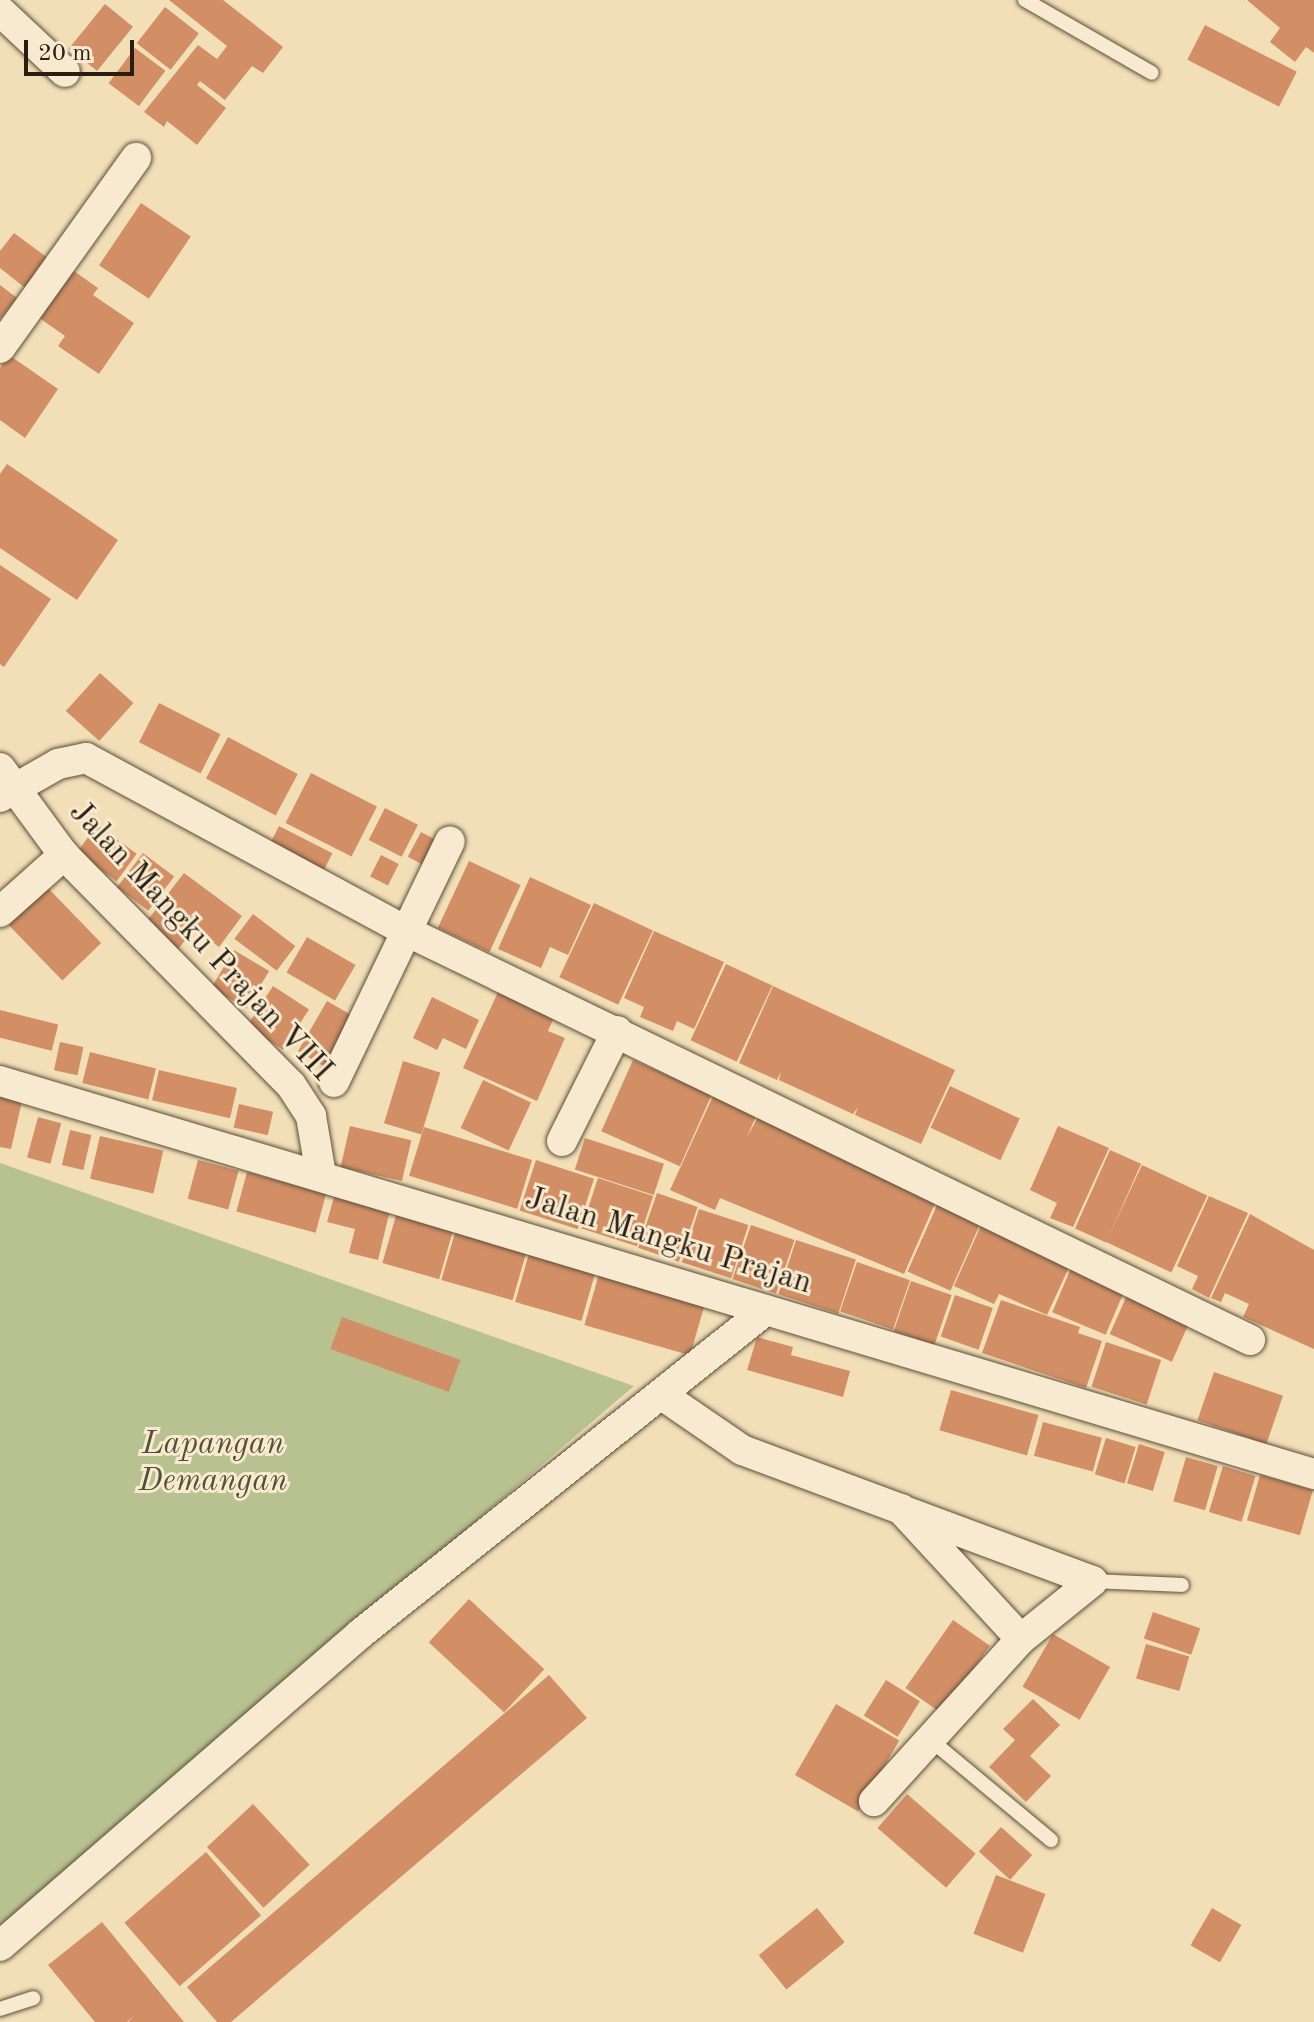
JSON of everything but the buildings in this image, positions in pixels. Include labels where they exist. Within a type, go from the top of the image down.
[{"type":"street","points":[[0,11],[65,72]]},
{"type":"street","points":[[0,348],[136,158]]},
{"type":"street","points":[[5,785],[58,764],[86,758],[406,931],[1250,1340]]},
{"type":"street","name":"Jalan Mangku Prajan VIII","points":[[5,785],[64,855],[291,1085],[311,1116],[321,1175]]},
{"type":"street","points":[[334,1082],[450,841]]},
{"type":"street","points":[[0,912],[64,855]]},
{"type":"street","points":[[562,1141],[617,1031]]},
{"type":"street","name":"Jalan Mangku Prajan","points":[[0,1081],[1314,1474]]},
{"type":"street","points":[[0,1946],[360,1634],[766,1310]]},
{"type":"street","points":[[662,1395],[742,1450],[1093,1581]]},
{"type":"street","points":[[901,1509],[1021,1639]]},
{"type":"street","points":[[874,1801],[932,1741],[1021,1639],[1093,1581]]},
{"type":"lane","points":[[1025,0],[1152,73]]},
{"type":"lane","points":[[1093,1581],[1182,1585]]},
{"type":"lane","points":[[932,1741],[1051,1840]]},
{"type":"lane","points":[[0,2009],[33,1998]]},
{"type":"green space","name":"Lapangan Demangan","points":[[0,1163],[634,1386],[0,1928]]}]
